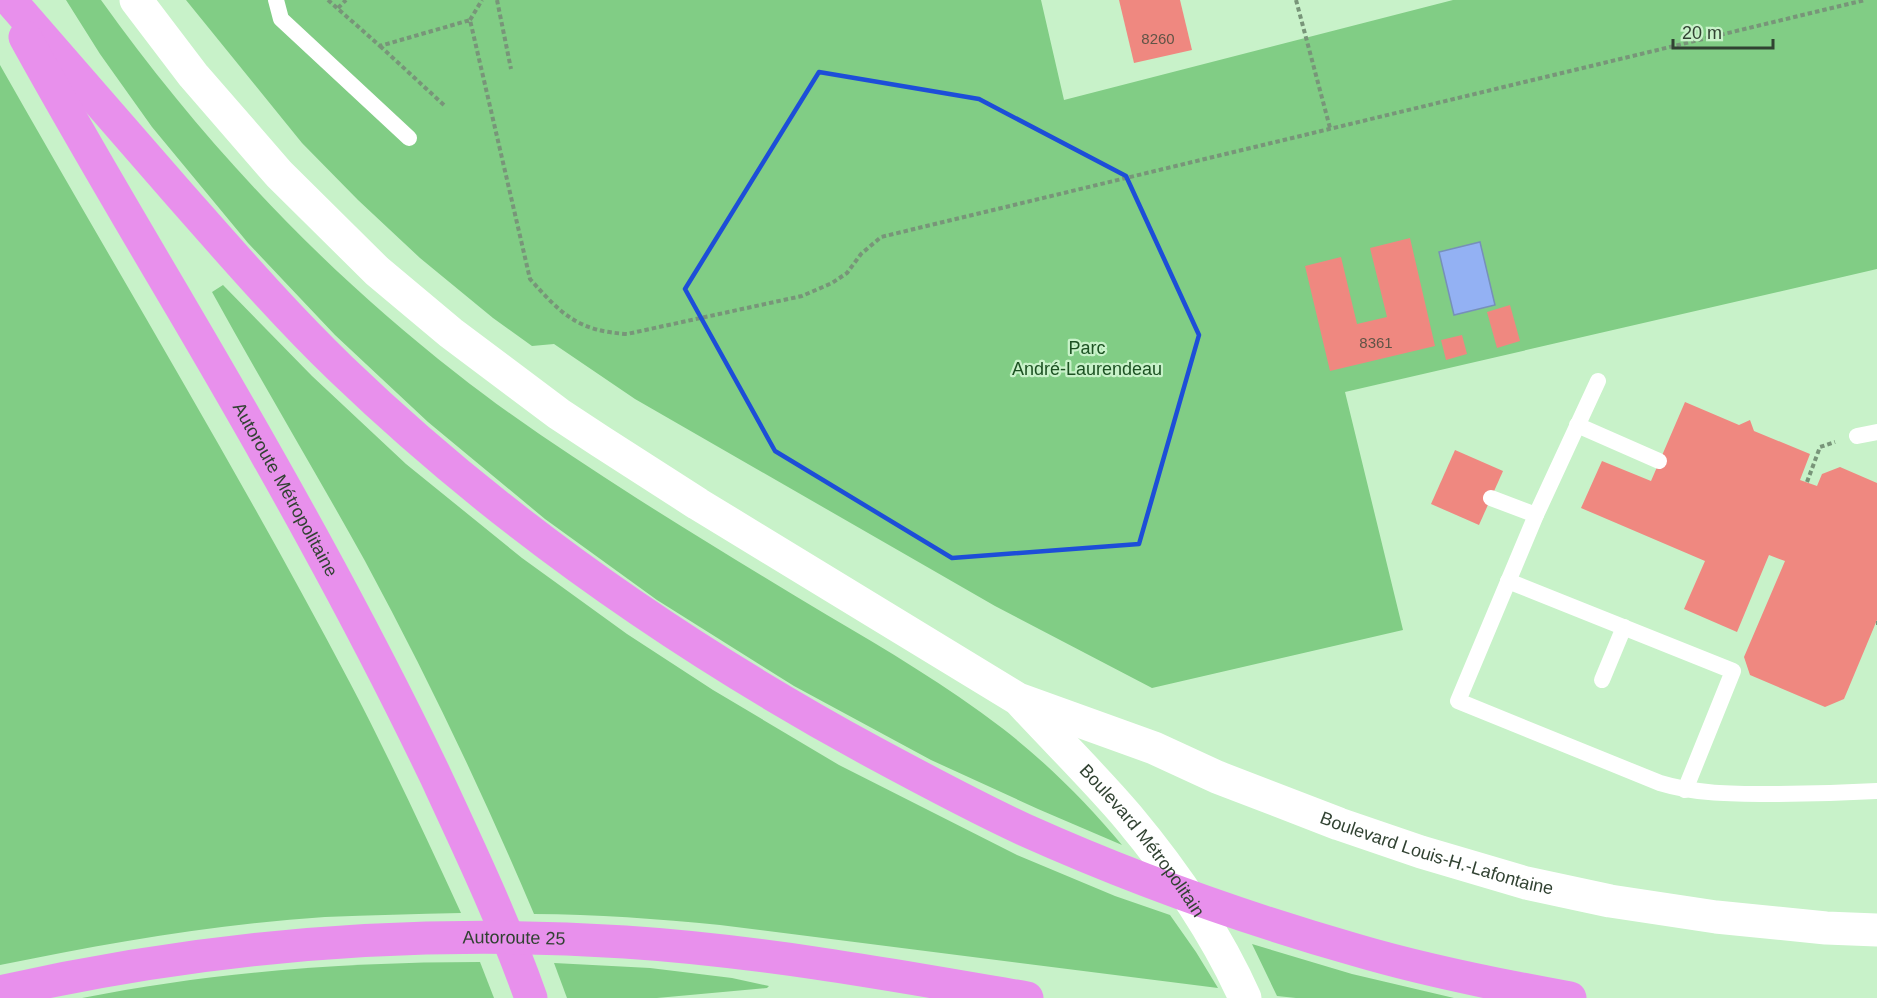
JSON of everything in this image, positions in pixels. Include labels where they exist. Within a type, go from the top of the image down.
[{"type":"highway","name":"Autoroute Métropolitaine","points":[[5,0],[94,160],[224,382],[383,669],[463,834],[531,998]]},
{"type":"highway","points":[[10,0],[238,262],[302,330],[394,417],[506,512],[583,571],[658,624],[829,728],[964,801],[1099,861],[1200,899],[1358,951],[1458,976],[1570,998]]},
{"type":"highway","name":"Autoroute 25","points":[[0,992],[169,960],[255,950],[385,939],[498,937],[625,942],[811,961],[1027,998]]},
{"type":"main road","points":[[136,0],[193,75],[279,174],[377,271],[451,333],[559,414],[608,447],[1018,699]]},
{"type":"main road","name":"Boulevard Louis-H.-Lafontaine","points":[[1018,699],[1154,748],[1217,777],[1339,824],[1421,852],[1526,883],[1610,901],[1716,916],[1826,928],[1877,930]]},
{"type":"main road","name":"Boulevard Métropolitain","points":[[1018,699],[1128,817],[1154,850],[1214,937],[1245,998]]},
{"type":"lane","points":[[276,0],[281,19],[409,138]]},
{"type":"lane","points":[[1598,381],[1536,515],[1458,701],[1660,783],[1685,790],[1720,794],[1827,794],[1877,791]]},
{"type":"lane","points":[[1577,425],[1659,461]]},
{"type":"lane","points":[[1850,438],[1877,432]]},
{"type":"lane","points":[[1491,498],[1536,515]]},
{"type":"lane","points":[[1508,581],[1733,671],[1685,790]]},
{"type":"lane","points":[[1602,680],[1624,627]]},
{"type":"path","points":[[328,0],[446,106]]},
{"type":"path","points":[[338,8],[346,0]]},
{"type":"path","points":[[380,46],[470,20],[482,0]]},
{"type":"path","points":[[498,0],[511,69]]},
{"type":"path","points":[[1296,0],[1330,128]]},
{"type":"path","points":[[470,20],[530,279],[560,311],[575,322],[609,333],[627,334],[802,296],[832,283],[847,273],[861,254],[881,237],[1865,0]]},
{"type":"path","points":[[1807,482],[1820,447],[1850,438]]},
{"type":"highlighted area","points":[[819,72],[979,99],[1126,176],[1199,335],[1139,544],[952,558],[775,451],[685,289]]},
{"type":"green space","points":[[66,0],[101,0],[139,52],[221,152],[265,199],[357,290],[456,373],[568,454],[732,558],[894,655],[981,713],[1050,769],[1080,798],[1122,845],[931,760],[794,686],[657,600],[545,519],[428,422],[335,335],[248,243],[152,127],[100,54]]},
{"type":"green space","name":"Parc André-Laurendeau","points":[[186,0],[1041,0],[1064,100],[1453,0],[1877,0],[1877,269],[1345,392],[1403,630],[1152,688],[995,606],[635,399],[554,344],[532,346],[493,318],[420,258],[358,200],[302,143]]},
{"type":"green space","points":[[0,65],[221,448],[307,603],[378,738],[461,913],[325,917],[243,924],[121,942],[0,965]]},
{"type":"green space","points":[[223,285],[312,376],[406,464],[522,558],[627,634],[713,690],[839,765],[1017,855],[1115,896],[1170,915],[1218,988],[720,925],[627,917],[534,914],[454,735],[388,604],[212,292]]},
{"type":"green space","points":[[1252,944],[1352,974],[1454,998],[1277,996]]},
{"type":"green space","points":[[430,962],[480,962],[494,998],[82,998],[180,981],[280,970]]},
{"type":"green space","points":[[554,963],[650,968],[732,978],[769,986],[657,998],[567,998]]},
{"type":"water","points":[[1480,242],[1495,305],[1454,315],[1439,252]]},
{"type":"building","points":[[1119,0],[1180,0],[1192,50],[1134,63]]},
{"type":"building","points":[[1410,238],[1435,346],[1330,371],[1305,266],[1341,257],[1357,324],[1387,317],[1370,248]]},
{"type":"building","points":[[1510,305],[1520,341],[1497,348],[1487,312]]},
{"type":"building","points":[[1462,335],[1467,354],[1446,360],[1441,340]]},
{"type":"building","points":[[1685,402],[1739,425],[1750,420],[1754,431],[1810,454],[1800,480],[1817,486],[1822,474],[1840,467],[1877,483],[1877,620],[1844,699],[1825,707],[1750,675],[1744,657],[1785,561],[1769,555],[1737,632],[1684,609],[1705,561],[1581,508],[1602,461],[1651,481]]},
{"type":"building","points":[[1455,450],[1503,471],[1479,525],[1431,504]]}]
